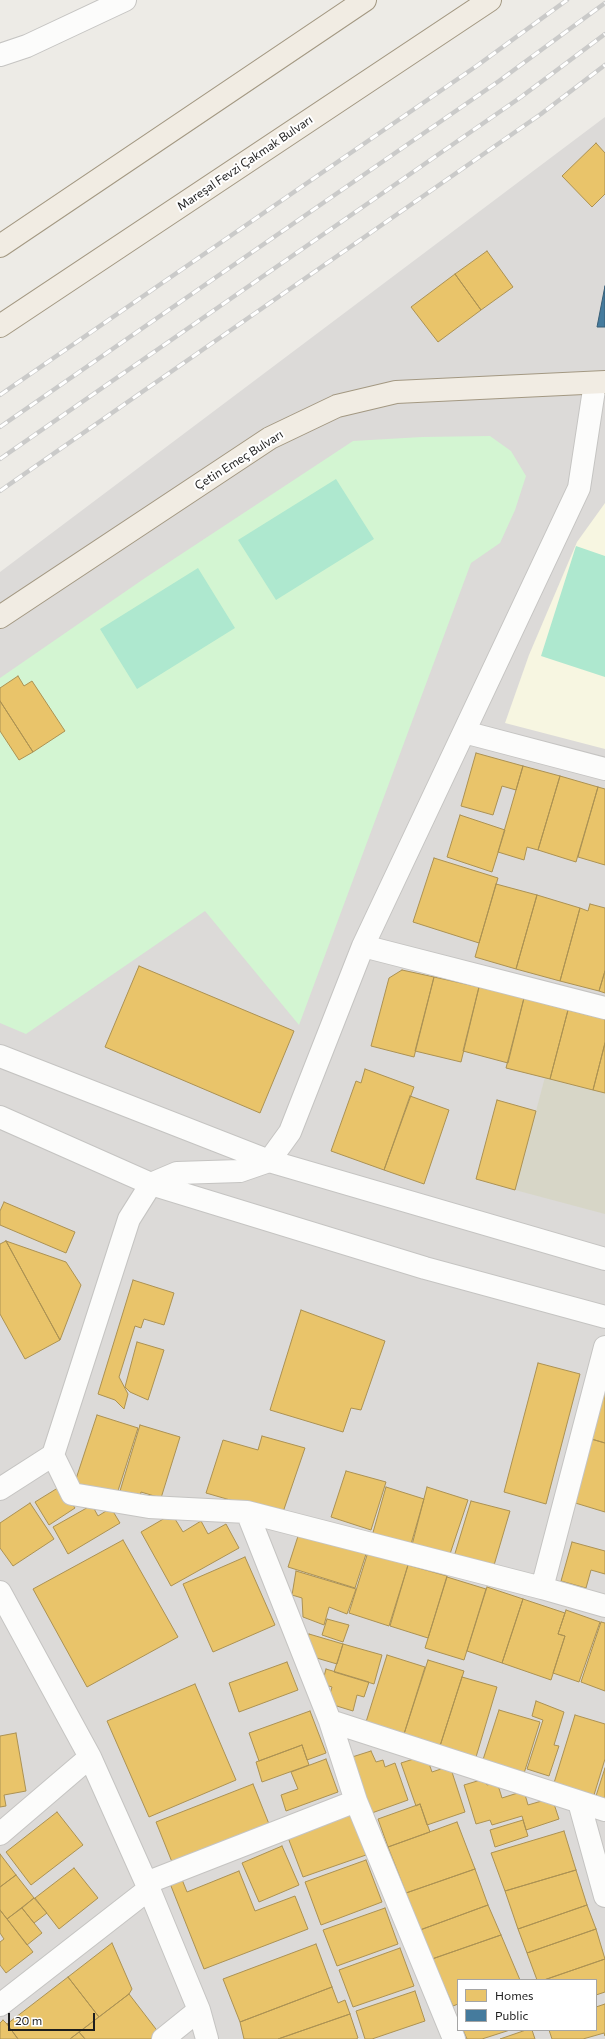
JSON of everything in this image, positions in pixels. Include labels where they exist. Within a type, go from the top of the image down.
[{"type":"main road","points":[[0,246],[365,0]]},
{"type":"main road","name":"Mareşal Fevzi Çakmak Bulvarı","points":[[0,326],[490,0]]},
{"type":"main road","name":"Çetin Emeç Bulvarı","points":[[0,618],[270,438],[337,406],[396,392],[600,383]]},
{"type":"street","points":[[0,55],[27,46],[125,0]]},
{"type":"street","points":[[0,1489],[53,1455],[130,1219],[151,1184],[177,1174],[240,1171],[269,1161],[290,1132],[362,946],[579,488],[600,383]]},
{"type":"street","points":[[464,732],[605,769]]},
{"type":"street","points":[[362,946],[605,1008]]},
{"type":"street","points":[[0,1056],[269,1161],[605,1259]]},
{"type":"street","points":[[0,1117],[151,1184],[425,1268],[605,1317]]},
{"type":"street","points":[[542,1588],[605,1347]]},
{"type":"street","points":[[53,1455],[72,1494],[149,1506],[247,1512],[542,1588],[605,1606]]},
{"type":"street","points":[[247,1512],[330,1721],[356,1801],[454,2039]]},
{"type":"street","points":[[0,1592],[90,1757],[148,1886],[199,2010],[208,2039]]},
{"type":"street","points":[[330,1721],[605,1810]]},
{"type":"street","points":[[0,1834],[90,1757]]},
{"type":"street","points":[[0,2005],[148,1886],[356,1801]]},
{"type":"street","points":[[579,1802],[605,1896]]},
{"type":"street","points":[[163,2039],[199,2010]]},
{"type":"shaded area","points":[[605,117],[605,2039],[0,2039],[0,572]]},
{"type":"shaded area","points":[[605,503],[605,749],[505,723],[529,655],[577,542]]},
{"type":"shaded area","points":[[545,1077],[605,1093],[605,1214],[515,1190]]},
{"type":"green space","points":[[490,436],[511,451],[526,476],[515,510],[500,543],[471,563],[299,1025],[205,911],[26,1034],[0,1023],[0,678],[145,578],[353,441],[422,437]]},
{"type":"green space","points":[[336,479],[374,539],[276,600],[238,540]]},
{"type":"green space","points":[[576,546],[605,556],[605,677],[541,656]]},
{"type":"green space","points":[[198,568],[235,628],[137,689],[100,629]]},
{"type":"building: Homes","points":[[596,143],[605,153],[605,194],[592,207],[562,176]]},
{"type":"building: Homes","points":[[487,251],[513,287],[481,310],[455,274]]},
{"type":"building: Homes","points":[[455,274],[481,310],[438,342],[411,307]]},
{"type":"building: Homes","points":[[18,676],[24,686],[32,681],[65,731],[33,752],[0,701],[0,688]]},
{"type":"building: Homes","points":[[0,701],[33,752],[19,760],[0,731]]},
{"type":"building: Homes","points":[[476,753],[523,766],[516,790],[502,786],[493,815],[461,806]]},
{"type":"building: Homes","points":[[523,766],[560,776],[538,850],[527,847],[524,860],[498,852]]},
{"type":"building: Homes","points":[[560,776],[598,787],[576,862],[538,850]]},
{"type":"building: Homes","points":[[598,787],[605,789],[605,865],[578,857]]},
{"type":"building: Homes","points":[[460,815],[505,830],[492,872],[447,857]]},
{"type":"building: Homes","points":[[434,858],[498,878],[479,943],[413,922]]},
{"type":"building: Homes","points":[[496,884],[537,895],[516,969],[475,957]]},
{"type":"building: Homes","points":[[537,895],[580,908],[560,981],[516,969]]},
{"type":"building: Homes","points":[[590,904],[605,908],[605,971],[599,991],[560,981],[580,908],[588,911]]},
{"type":"building: Homes","points":[[139,966],[294,1031],[260,1113],[105,1047]]},
{"type":"building: Homes","points":[[402,970],[434,977],[414,1057],[371,1046],[389,978]]},
{"type":"building: Homes","points":[[605,971],[605,993],[599,991]]},
{"type":"building: Homes","points":[[434,977],[479,987],[461,1062],[415,1051]]},
{"type":"building: Homes","points":[[479,987],[524,998],[508,1063],[463,1051]]},
{"type":"building: Homes","points":[[524,998],[568,1010],[550,1079],[506,1068]]},
{"type":"building: Homes","points":[[568,1010],[605,1019],[605,1043],[593,1090],[550,1079]]},
{"type":"building: Homes","points":[[605,1043],[605,1093],[593,1090]]},
{"type":"building: Homes","points":[[365,1069],[414,1087],[384,1170],[331,1151],[356,1081],[361,1083]]},
{"type":"building: Homes","points":[[410,1096],[449,1110],[424,1184],[384,1170]]},
{"type":"building: Homes","points":[[497,1100],[536,1111],[515,1190],[476,1179]]},
{"type":"building: Homes","points":[[4,1202],[75,1232],[66,1253],[0,1225],[0,1211]]},
{"type":"building: Homes","points":[[6,1241],[60,1340],[25,1359],[0,1314],[0,1244]]},
{"type":"building: Homes","points":[[6,1241],[66,1262],[81,1285],[60,1340]]},
{"type":"building: Homes","points":[[133,1280],[174,1293],[164,1325],[144,1319],[141,1328],[135,1326],[119,1377],[128,1394],[124,1409],[115,1400],[98,1394]]},
{"type":"building: Homes","points":[[301,1310],[385,1341],[361,1410],[351,1408],[343,1432],[270,1410]]},
{"type":"building: Homes","points":[[137,1342],[164,1350],[148,1400],[130,1392],[125,1387]]},
{"type":"building: Homes","points":[[538,1363],[580,1374],[546,1504],[504,1492]]},
{"type":"building: Homes","points":[[605,1378],[605,1443],[585,1437]]},
{"type":"building: Homes","points":[[97,1415],[138,1428],[116,1497],[74,1485]]},
{"type":"building: Homes","points":[[140,1425],[180,1437],[161,1498],[141,1492],[140,1497],[120,1491]]},
{"type":"building: Homes","points":[[262,1436],[305,1448],[282,1515],[206,1493],[223,1440],[258,1450]]},
{"type":"building: Homes","points":[[591,1439],[605,1443],[605,1512],[572,1502]]},
{"type":"building: Homes","points":[[346,1471],[386,1482],[371,1530],[331,1517]]},
{"type":"building: Homes","points":[[61,1486],[75,1508],[49,1525],[35,1502]]},
{"type":"building: Homes","points":[[386,1487],[424,1499],[409,1551],[372,1536]]},
{"type":"building: Homes","points":[[427,1487],[468,1500],[449,1557],[412,1545]]},
{"type":"building: Homes","points":[[471,1501],[510,1511],[492,1572],[453,1560]]},
{"type":"building: Homes","points":[[30,1503],[54,1539],[13,1566],[0,1548],[0,1523]]},
{"type":"building: Homes","points":[[92,1505],[98,1516],[111,1508],[120,1523],[68,1554],[53,1527]]},
{"type":"building: Homes","points":[[172,1514],[183,1532],[201,1521],[208,1534],[226,1524],[239,1548],[171,1586],[141,1532]]},
{"type":"building: Homes","points":[[300,1530],[367,1551],[355,1588],[288,1567]]},
{"type":"building: Homes","points":[[123,1540],[178,1637],[87,1687],[33,1589]]},
{"type":"building: Homes","points":[[572,1542],[605,1551],[605,1574],[591,1570],[586,1588],[561,1581]]},
{"type":"building: Homes","points":[[368,1552],[408,1565],[389,1626],[349,1613]]},
{"type":"building: Homes","points":[[245,1557],[275,1625],[213,1652],[183,1584]]},
{"type":"building: Homes","points":[[408,1565],[447,1576],[428,1638],[390,1626]]},
{"type":"building: Homes","points":[[296,1571],[356,1589],[347,1614],[329,1607],[324,1625],[303,1617],[302,1598],[292,1595]]},
{"type":"building: Homes","points":[[447,1577],[486,1589],[464,1660],[425,1648]]},
{"type":"building: Homes","points":[[487,1587],[523,1599],[502,1663],[467,1651]]},
{"type":"building: Homes","points":[[523,1599],[565,1613],[558,1634],[565,1636],[551,1680],[502,1663]]},
{"type":"building: Homes","points":[[566,1610],[600,1622],[579,1682],[553,1673],[565,1636],[558,1634]]},
{"type":"building: Homes","points":[[327,1619],[349,1625],[343,1642],[322,1635]]},
{"type":"building: Homes","points":[[601,1622],[605,1623],[605,1691],[581,1682]]},
{"type":"building: Homes","points":[[309,1634],[343,1644],[337,1664],[303,1654]]},
{"type":"building: Homes","points":[[343,1644],[382,1655],[374,1684],[334,1672]]},
{"type":"building: Homes","points":[[387,1655],[425,1667],[404,1734],[366,1722]]},
{"type":"building: Homes","points":[[428,1660],[464,1671],[440,1746],[404,1734]]},
{"type":"building: Homes","points":[[287,1662],[298,1690],[239,1712],[229,1683]]},
{"type":"building: Homes","points":[[326,1669],[369,1682],[364,1697],[357,1695],[353,1711],[327,1703],[332,1687],[322,1684]]},
{"type":"building: Homes","points":[[462,1677],[497,1687],[476,1757],[440,1746]]},
{"type":"building: Homes","points":[[195,1684],[236,1780],[149,1817],[107,1721]]},
{"type":"building: Homes","points":[[536,1701],[564,1712],[554,1745],[559,1746],[549,1776],[527,1769],[543,1720],[532,1716]]},
{"type":"building: Homes","points":[[499,1710],[540,1722],[521,1783],[480,1769]]},
{"type":"building: Homes","points":[[310,1711],[326,1753],[307,1760],[302,1745],[259,1761],[249,1733]]},
{"type":"building: Homes","points":[[575,1715],[605,1724],[605,1759],[594,1795],[554,1783]]},
{"type":"building: Homes","points":[[16,1733],[26,1791],[4,1795],[6,1806],[0,1807],[0,1736]]},
{"type":"building: Homes","points":[[302,1745],[309,1765],[262,1782],[256,1762]]},
{"type":"building: Homes","points":[[371,1751],[376,1762],[383,1760],[385,1767],[395,1763],[408,1800],[369,1814],[349,1758]]},
{"type":"building: Homes","points":[[426,1755],[432,1772],[450,1766],[465,1812],[427,1825],[420,1804],[416,1806],[401,1763]]},
{"type":"building: Homes","points":[[326,1759],[338,1792],[286,1811],[281,1795],[298,1789],[291,1772]]},
{"type":"building: Homes","points":[[605,1768],[605,1799],[596,1796]]},
{"type":"building: Homes","points":[[484,1779],[487,1785],[497,1782],[502,1798],[524,1791],[528,1805],[552,1798],[559,1819],[526,1830],[522,1816],[492,1825],[490,1820],[476,1824],[464,1785]]},
{"type":"building: Homes","points":[[253,1784],[271,1829],[174,1867],[156,1822]]},
{"type":"building: Homes","points":[[420,1804],[430,1832],[388,1847],[378,1819]]},
{"type":"building: Homes","points":[[57,1812],[83,1845],[31,1885],[6,1852]]},
{"type":"building: Homes","points":[[350,1812],[366,1855],[303,1877],[287,1835]]},
{"type":"building: Homes","points":[[523,1820],[528,1836],[495,1847],[490,1830]]},
{"type":"building: Homes","points":[[457,1822],[475,1869],[406,1893],[388,1847]]},
{"type":"building: Homes","points":[[564,1831],[576,1870],[505,1891],[491,1853]]},
{"type":"building: Homes","points":[[282,1846],[299,1885],[259,1902],[242,1863]]},
{"type":"building: Homes","points":[[0,1854],[16,1875],[0,1887]]},
{"type":"building: Homes","points":[[366,1860],[382,1902],[321,1925],[305,1882]]},
{"type":"building: Homes","points":[[74,1868],[98,1898],[59,1929],[35,1898]]},
{"type":"building: Homes","points":[[475,1869],[488,1905],[420,1930],[406,1893]]},
{"type":"building: Homes","points":[[576,1870],[587,1905],[518,1929],[505,1891]]},
{"type":"building: Homes","points":[[239,1871],[255,1911],[295,1896],[308,1929],[204,1969],[167,1876],[179,1872],[187,1892]]},
{"type":"building: Homes","points":[[16,1875],[34,1898],[7,1919],[0,1910],[0,1887]]},
{"type":"building: Homes","points":[[34,1898],[47,1913],[34,1923],[22,1908]]},
{"type":"building: Homes","points":[[488,1905],[501,1935],[432,1959],[420,1930]]},
{"type":"building: Homes","points":[[587,1905],[596,1929],[527,1953],[518,1929]]},
{"type":"building: Homes","points":[[22,1908],[42,1933],[27,1945],[7,1919]]},
{"type":"building: Homes","points":[[385,1908],[398,1944],[337,1966],[323,1930]]},
{"type":"building: Homes","points":[[0,1910],[33,1952],[6,1973],[0,1965],[0,1942],[4,1939],[0,1933]]},
{"type":"building: Homes","points":[[596,1929],[605,1959],[547,1979],[537,1979],[527,1953]]},
{"type":"building: Homes","points":[[501,1935],[520,1979],[457,1979],[457,2004],[453,2006],[432,1959]]},
{"type":"building: Homes","points":[[112,1943],[132,1989],[129,1994],[99,2017],[68,1977]]},
{"type":"building: Homes","points":[[316,1944],[332,1987],[240,2022],[223,1979]]},
{"type":"building: Homes","points":[[400,1948],[414,1986],[353,2007],[339,1970]]},
{"type":"building: Homes","points":[[605,1959],[605,1992],[597,1995],[597,1979],[547,1979]]},
{"type":"building: Homes","points":[[68,1977],[99,2017],[70,2039],[18,2039],[7,2024]]},
{"type":"building: Homes","points":[[332,1987],[338,2003],[345,2000],[350,2014],[278,2039],[244,2039],[240,2022]]},
{"type":"building: Homes","points":[[415,1991],[425,2021],[372,2039],[365,2039],[356,2011]]},
{"type":"building: Homes","points":[[129,1994],[159,2033],[151,2039],[85,2039],[79,2032]]},
{"type":"building: Homes","points":[[605,2004],[605,2036],[604,2033],[583,2039],[552,2039],[549,2031],[597,2031],[597,2007]]},
{"type":"building: Homes","points":[[350,2014],[358,2038],[356,2039],[278,2039]]},
{"type":"building: Homes","points":[[3,2020],[18,2039],[0,2039],[0,2023]]},
{"type":"building: Homes","points":[[463,2031],[507,2031],[482,2039],[467,2039]]},
{"type":"building: Homes","points":[[523,2031],[532,2031],[535,2039],[500,2039]]},
{"type":"building: Homes","points":[[79,2032],[85,2039],[70,2039]]},
{"type":"building: Public","points":[[605,286],[605,327],[597,327]]},
{"type":"railway","points":[[0,395],[478,65],[567,0]]},
{"type":"railway","points":[[0,427],[499,81],[605,3]]},
{"type":"railway","points":[[0,459],[521,97],[605,34]]},
{"type":"railway","points":[[0,491],[541,114],[605,65]]}]
